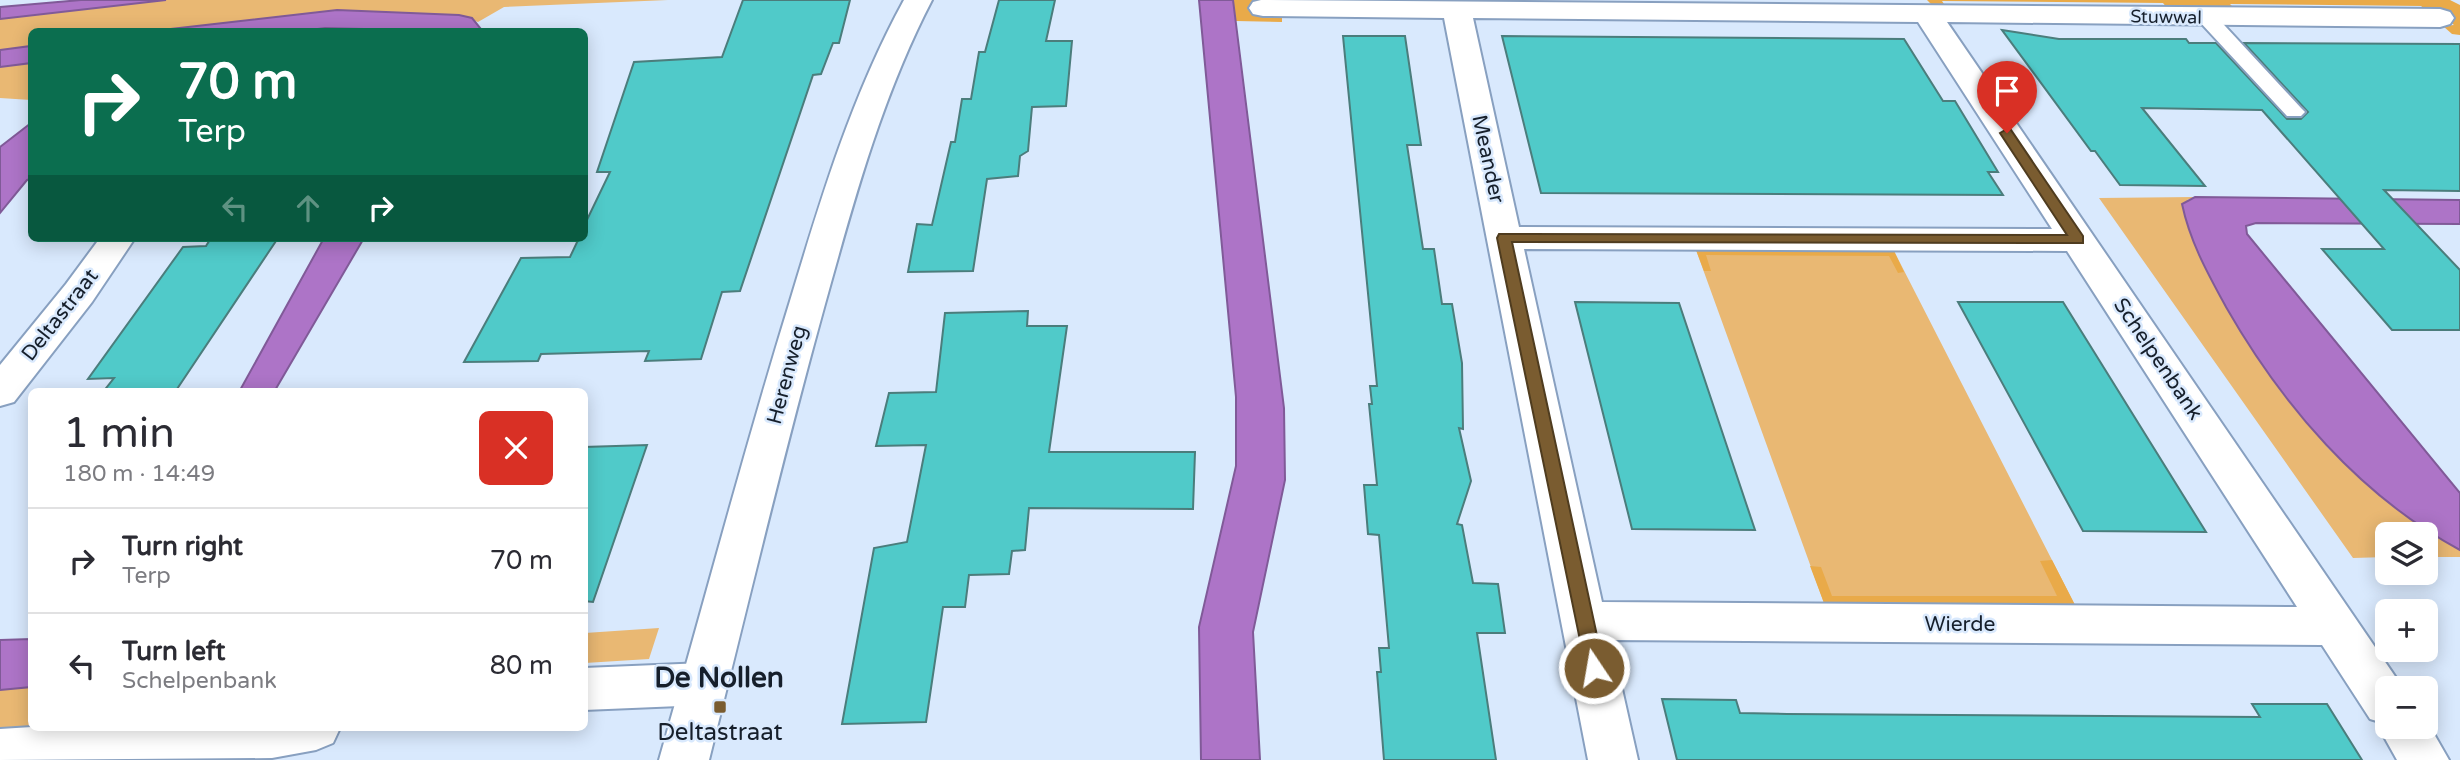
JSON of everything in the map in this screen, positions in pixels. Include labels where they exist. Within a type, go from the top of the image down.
[{"type":"street","name":"Herenweg","points":[[684,760],[787,374],[858,131],[904,25],[918,0]]},
{"type":"street","name":"Stuwwal","points":[[1262,8],[2440,18]]},
{"type":"street","name":"Meander","points":[[1457,10],[1613,760]]},
{"type":"street","name":"Schelpenbank","points":[[1928,15],[2375,686]]},
{"type":"street","points":[[1504,238],[2078,240]]},
{"type":"street","name":"Deltastraat","points":[[0,392],[79,293],[115,242]]},
{"type":"street","name":"Wierde","points":[[1585,621],[2335,626]]},
{"type":"street","points":[[588,689],[704,684]]},
{"type":"street","points":[[0,751],[272,736],[300,731]]},
{"type":"street","points":[[2410,739],[2424,760]]},
{"type":"lane","points":[[2206,17],[2294,112]]},
{"type":"shaded area","points":[[81,0],[166,0],[0,19],[0,7]]},
{"type":"shaded area","points":[[166,0],[668,0],[504,7],[478,22],[459,15],[337,10],[179,28],[28,28],[28,46],[0,50],[0,19]]},
{"type":"shaded area","points":[[1199,0],[1233,0],[1284,408],[1285,480],[1253,632],[1260,760],[1201,760],[1199,627],[1236,466],[1236,397]]},
{"type":"shaded area","points":[[1233,0],[1255,0],[1256,14],[1282,15],[1282,22],[1236,21]]},
{"type":"shaded area","points":[[1927,0],[2450,0],[2460,5],[2460,35],[2452,34],[2443,26],[2454,25],[2439,13],[2428,12],[2421,6],[2230,4],[2236,10],[2168,9],[2163,3],[1942,1],[1946,7],[1933,6]]},
{"type":"shaded area","points":[[337,10],[459,15],[472,18],[480,28],[325,28],[179,28]]},
{"type":"shaded area","points":[[28,46],[28,63],[0,67],[0,50]]},
{"type":"shaded area","points":[[28,63],[28,100],[0,98],[0,67]]},
{"type":"shaded area","points":[[28,125],[28,180],[0,213],[0,147]]},
{"type":"shaded area","points":[[2195,197],[2187,200],[2282,393],[2328,448],[2416,522],[2375,522],[2375,557],[2353,558],[2099,198]]},
{"type":"shaded area","points":[[2195,197],[2460,200],[2460,224],[2256,223],[2246,226],[2247,234],[2460,493],[2460,550],[2438,537],[2438,522],[2416,522],[2389,503],[2326,445],[2298,413],[2272,379],[2226,307],[2195,245],[2182,204]]},
{"type":"shaded area","points":[[322,242],[362,242],[276,388],[241,388]]},
{"type":"shaded area","points":[[1696,250],[1894,251],[2075,605],[1824,603]]},
{"type":"shaded area","points":[[1696,250],[1894,251],[1904,272],[1898,273],[1889,256],[1706,255],[1711,271],[1704,271]]},
{"type":"shaded area","points":[[2438,538],[2460,550],[2460,557],[2438,557]]},
{"type":"shaded area","points":[[2052,560],[2075,605],[1824,603],[1810,566],[1821,567],[1832,596],[2057,596],[2040,561]]},
{"type":"shaded area","points":[[659,628],[649,659],[588,663],[588,633]]},
{"type":"shaded area","points":[[28,639],[28,687],[0,690],[0,640]]},
{"type":"shaded area","points":[[28,687],[28,727],[0,729],[0,690]]},
{"type":"building","points":[[743,0],[850,0],[839,43],[833,43],[821,74],[813,75],[740,291],[722,292],[701,359],[645,361],[649,351],[541,354],[538,361],[464,362],[521,258],[570,257],[577,242],[588,242],[588,218],[610,172],[597,172],[634,62],[722,57]]},
{"type":"building","points":[[999,0],[1055,0],[1046,41],[1072,41],[1066,106],[1032,107],[1028,151],[1020,156],[1018,176],[987,179],[973,271],[908,272],[917,224],[932,225],[951,142],[955,142],[962,99],[971,99],[979,52],[985,52]]},
{"type":"building","points":[[2002,30],[2059,39],[2186,39],[2189,43],[2216,43],[2287,119],[2301,119],[2308,112],[2244,43],[2460,44],[2460,191],[2384,190],[2460,270],[2460,330],[2392,330],[2322,249],[2384,249],[2262,110],[2142,108],[2205,186],[2120,185],[2095,151],[2091,151]]},
{"type":"building","points":[[1343,36],[1405,36],[1421,145],[1407,145],[1423,249],[1434,249],[1442,304],[1452,304],[1462,363],[1463,429],[1459,428],[1471,481],[1457,524],[1462,525],[1473,583],[1498,584],[1505,633],[1477,633],[1496,760],[1384,760],[1377,672],[1381,672],[1379,648],[1389,648],[1379,535],[1368,534],[1364,485],[1377,485],[1369,404],[1372,404],[1370,386],[1377,386]]},
{"type":"building","points":[[1502,36],[1904,39],[1943,101],[1955,101],[1998,172],[1988,172],[2003,195],[1541,193]]},
{"type":"building","points":[[208,242],[275,242],[178,388],[106,388],[114,378],[88,379],[183,247],[206,246]]},
{"type":"building","points":[[1575,302],[1679,303],[1755,530],[1632,529]]},
{"type":"building","points":[[1958,302],[2063,302],[2206,532],[2083,531]]},
{"type":"building","points":[[1028,311],[1027,326],[1067,326],[1049,452],[1195,452],[1193,509],[1029,508],[1025,550],[1012,551],[1009,574],[969,575],[965,607],[943,607],[926,722],[842,724],[874,548],[907,542],[926,445],[876,446],[889,393],[936,392],[945,313]]},
{"type":"building","points":[[647,445],[593,602],[588,601],[588,447]]},
{"type":"building","points":[[1662,699],[1736,700],[1740,713],[1787,714],[2260,717],[2252,704],[2327,704],[2362,760],[1677,760]]},
{"type":"place","name":"Deltastraat","points":[[720,707]]},
{"type":"district","name":"De Nollen","points":[[719,678]]},
{"type":"route","points":[[1594,668],[1504,238],[2078,240],[2007,133]]}]
